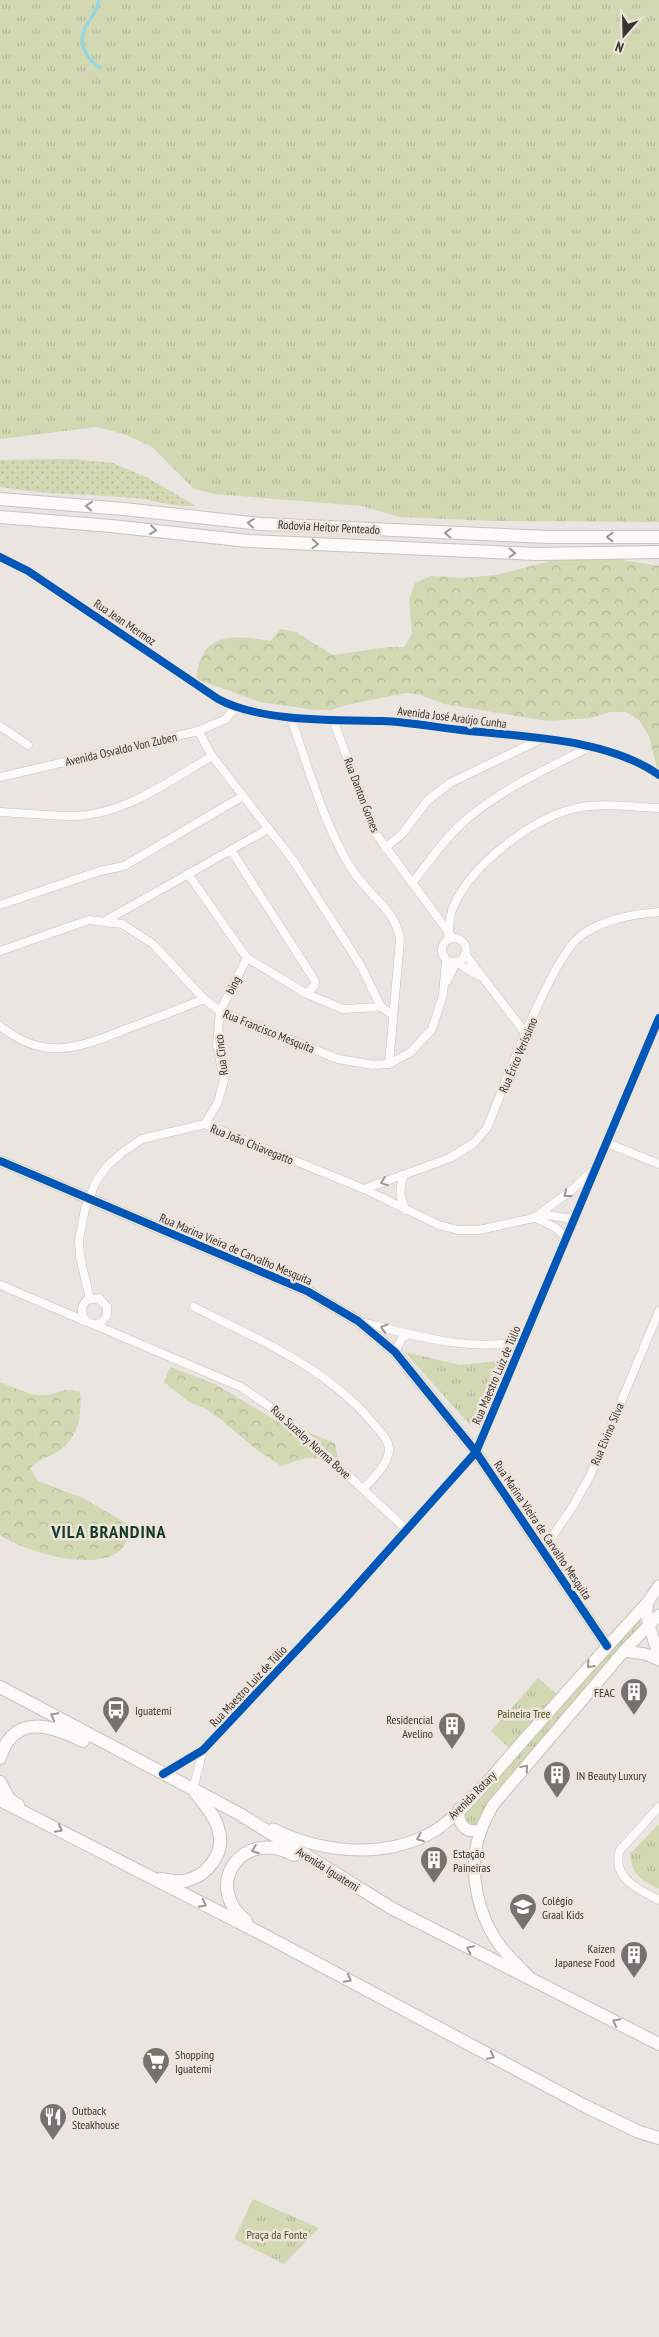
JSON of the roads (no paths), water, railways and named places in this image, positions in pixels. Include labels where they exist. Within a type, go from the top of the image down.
[{"type":"main road","name":"Rodovia Heitor Penteado","points":[[0,499],[124,509],[261,524],[549,537],[659,537]]},
{"type":"main road","name":"Rodovia Heitor Penteado","points":[[0,517],[111,526],[248,541],[536,554],[659,552]]},
{"type":"main road","name":"Avenida Rotary","points":[[238,1813],[286,1836],[331,1848],[370,1850],[407,1843],[428,1834],[459,1809],[496,1772],[647,1603],[659,1586]]},
{"type":"main road","points":[[647,1603],[646,1612],[659,1659]]},
{"type":"main road","name":"Avenida Rotary","points":[[531,1979],[501,1947],[485,1919],[478,1897],[475,1870],[477,1844],[481,1829],[494,1805],[624,1651],[659,1615]]},
{"type":"main road","points":[[624,1651],[645,1654],[659,1659]]},
{"type":"main road","name":"Avenida Iguatemi","points":[[0,1687],[238,1813],[393,1909],[659,2044]]},
{"type":"main road","points":[[0,1758],[5,1744],[15,1734],[34,1725],[52,1728],[102,1750],[121,1752]]},
{"type":"main road","points":[[0,1782],[10,1799],[33,1816]]},
{"type":"main road","points":[[146,1876],[173,1881],[190,1880],[209,1867],[216,1855],[220,1847],[220,1834],[215,1818],[192,1789]]},
{"type":"main road","points":[[0,1800],[264,1935],[585,2106],[639,2132],[659,2138]]},
{"type":"main road","points":[[459,1809],[458,1817],[461,1825],[467,1830],[474,1832],[481,1829]]},
{"type":"main road","points":[[264,1935],[237,1914],[230,1906],[226,1890],[230,1871],[243,1855],[257,1848],[271,1846],[289,1853],[393,1909]]},
{"type":"street","name":"Rua Jean Mermoz","points":[[0,557],[35,576],[218,699],[235,708]]},
{"type":"street","name":"Avenida José Araújo Cunha","points":[[235,708],[333,720],[412,722],[446,728],[541,739],[590,747],[629,758],[659,775]]},
{"type":"street","name":"Avenida Osvaldo Von Zuben","points":[[0,778],[198,731],[226,719],[235,708]]},
{"type":"street","points":[[290,716],[340,850],[358,878],[391,914],[398,926],[400,940],[388,1064]]},
{"type":"street","name":"Rua Danton Gomes","points":[[333,720],[368,816],[385,848],[450,936]]},
{"type":"street","points":[[0,726],[28,745]]},
{"type":"street","points":[[198,731],[212,756],[292,860],[361,966],[382,1007],[393,1014]]},
{"type":"street","points":[[385,848],[402,834],[427,801],[450,783],[541,739]]},
{"type":"street","points":[[412,883],[458,827],[489,802],[526,779],[590,747]]},
{"type":"street","points":[[0,812],[74,816],[112,808],[140,798],[212,756]]},
{"type":"street","points":[[0,904],[100,871],[124,866],[243,796]]},
{"type":"street","points":[[388,1064],[410,1052],[432,1029],[438,1014],[444,987],[446,960],[441,949],[444,942],[450,936],[453,907],[462,891],[491,858],[512,839],[554,816],[572,809],[590,806],[659,808]]},
{"type":"street","points":[[106,921],[268,829]]},
{"type":"street","points":[[231,850],[315,981],[308,994]]},
{"type":"street","points":[[188,874],[247,958],[308,994],[343,1010],[382,1007]]},
{"type":"street","name":"Rua Érico Veríssimo","points":[[364,1190],[450,1158],[474,1143],[487,1128],[545,990],[565,955],[581,934],[605,923],[637,914],[659,912]]},
{"type":"street","name":"Rua Francisco Mesquita","points":[[0,951],[89,920],[122,924],[153,944],[204,999],[220,1011],[338,1058],[373,1065],[388,1064]]},
{"type":"street","points":[[450,936],[458,938],[464,943],[465,954],[526,1034]]},
{"type":"street","points":[[444,987],[456,962],[465,954]]},
{"type":"street","name":"bing","points":[[220,1011],[247,958]]},
{"type":"street","points":[[446,960],[456,962],[484,979]]},
{"type":"street","points":[[0,1026],[12,1036],[31,1045],[54,1049],[82,1046],[204,999]]},
{"type":"street","name":"Rua Cinco","points":[[205,1124],[218,1102],[224,1080],[217,1045],[220,1011]]},
{"type":"street","name":"Rua Maestro Luiz de Túlio","points":[[203,1750],[407,1530],[476,1452],[565,1237],[607,1143],[659,1018]]},
{"type":"street","name":"Rua João Chiavegatto","points":[[90,1299],[80,1257],[79,1240],[88,1198],[96,1181],[108,1165],[142,1139],[205,1124],[364,1190],[439,1225],[458,1230],[479,1230],[547,1214],[573,1219]]},
{"type":"street","points":[[607,1143],[659,1164]]},
{"type":"street","name":"Rua Marina Vieira de Carvalho Mesquita","points":[[0,1161],[307,1292],[358,1321],[395,1352],[476,1452],[608,1646]]},
{"type":"street","points":[[565,1237],[556,1228],[534,1218],[573,1189],[596,1167]]},
{"type":"street","points":[[404,1174],[400,1187],[400,1198],[406,1210]]},
{"type":"street","name":"Rua Suzeley Norma Bove","points":[[0,1286],[241,1387],[267,1403],[286,1418],[407,1530]]},
{"type":"street","points":[[90,1299],[102,1300],[108,1312],[105,1320],[90,1323],[81,1311],[84,1303],[90,1299]]},
{"type":"street","points":[[194,1307],[288,1354],[333,1384],[359,1406],[383,1434],[388,1442],[389,1450],[379,1471],[363,1489]]},
{"type":"street","name":"Rua Elvino Silva","points":[[543,1550],[573,1506],[590,1476],[659,1311]]},
{"type":"street","name":"Rua Marina Vieira de Carvalho Mesquita","points":[[358,1321],[456,1345],[499,1346],[523,1342]]},
{"type":"street","points":[[395,1352],[402,1338],[410,1334]]},
{"type":"street","points":[[162,1774],[203,1750]]},
{"type":"street","points":[[192,1789],[203,1750]]},
{"type":"street","points":[[659,1807],[620,1850],[617,1858],[618,1870],[631,1885],[659,1900]]},
{"type":"waterway","points":[[99,0],[85,28],[82,40],[88,56],[101,68]]},
{"type":"place","name":"FEAC","points":[[634,1716]]},
{"type":"place","name":"Iguatemi","points":[[116,1734]]},
{"type":"place","name":"Residencial Avelino","points":[[452,1750]]},
{"type":"place","name":"IN Beauty Luxury","points":[[557,1799]]},
{"type":"place","name":"Estação Paineiras","points":[[434,1884]]},
{"type":"place","name":"Colégio Graal Kids","points":[[523,1931]]},
{"type":"place","name":"Kaizen Japanese Food","points":[[634,1979]]},
{"type":"place","name":"Shopping Iguatemi","points":[[156,2085]]},
{"type":"place","name":"Outback Steakhouse","points":[[53,2141]]},
{"type":"district","name":"VILA BRANDINA","points":[[109,1531]]},
{"type":"park label","name":"Paineira Tree","points":[[524,1713]]},
{"type":"park label","name":"Praça da Fonte","points":[[277,2234]]}]
